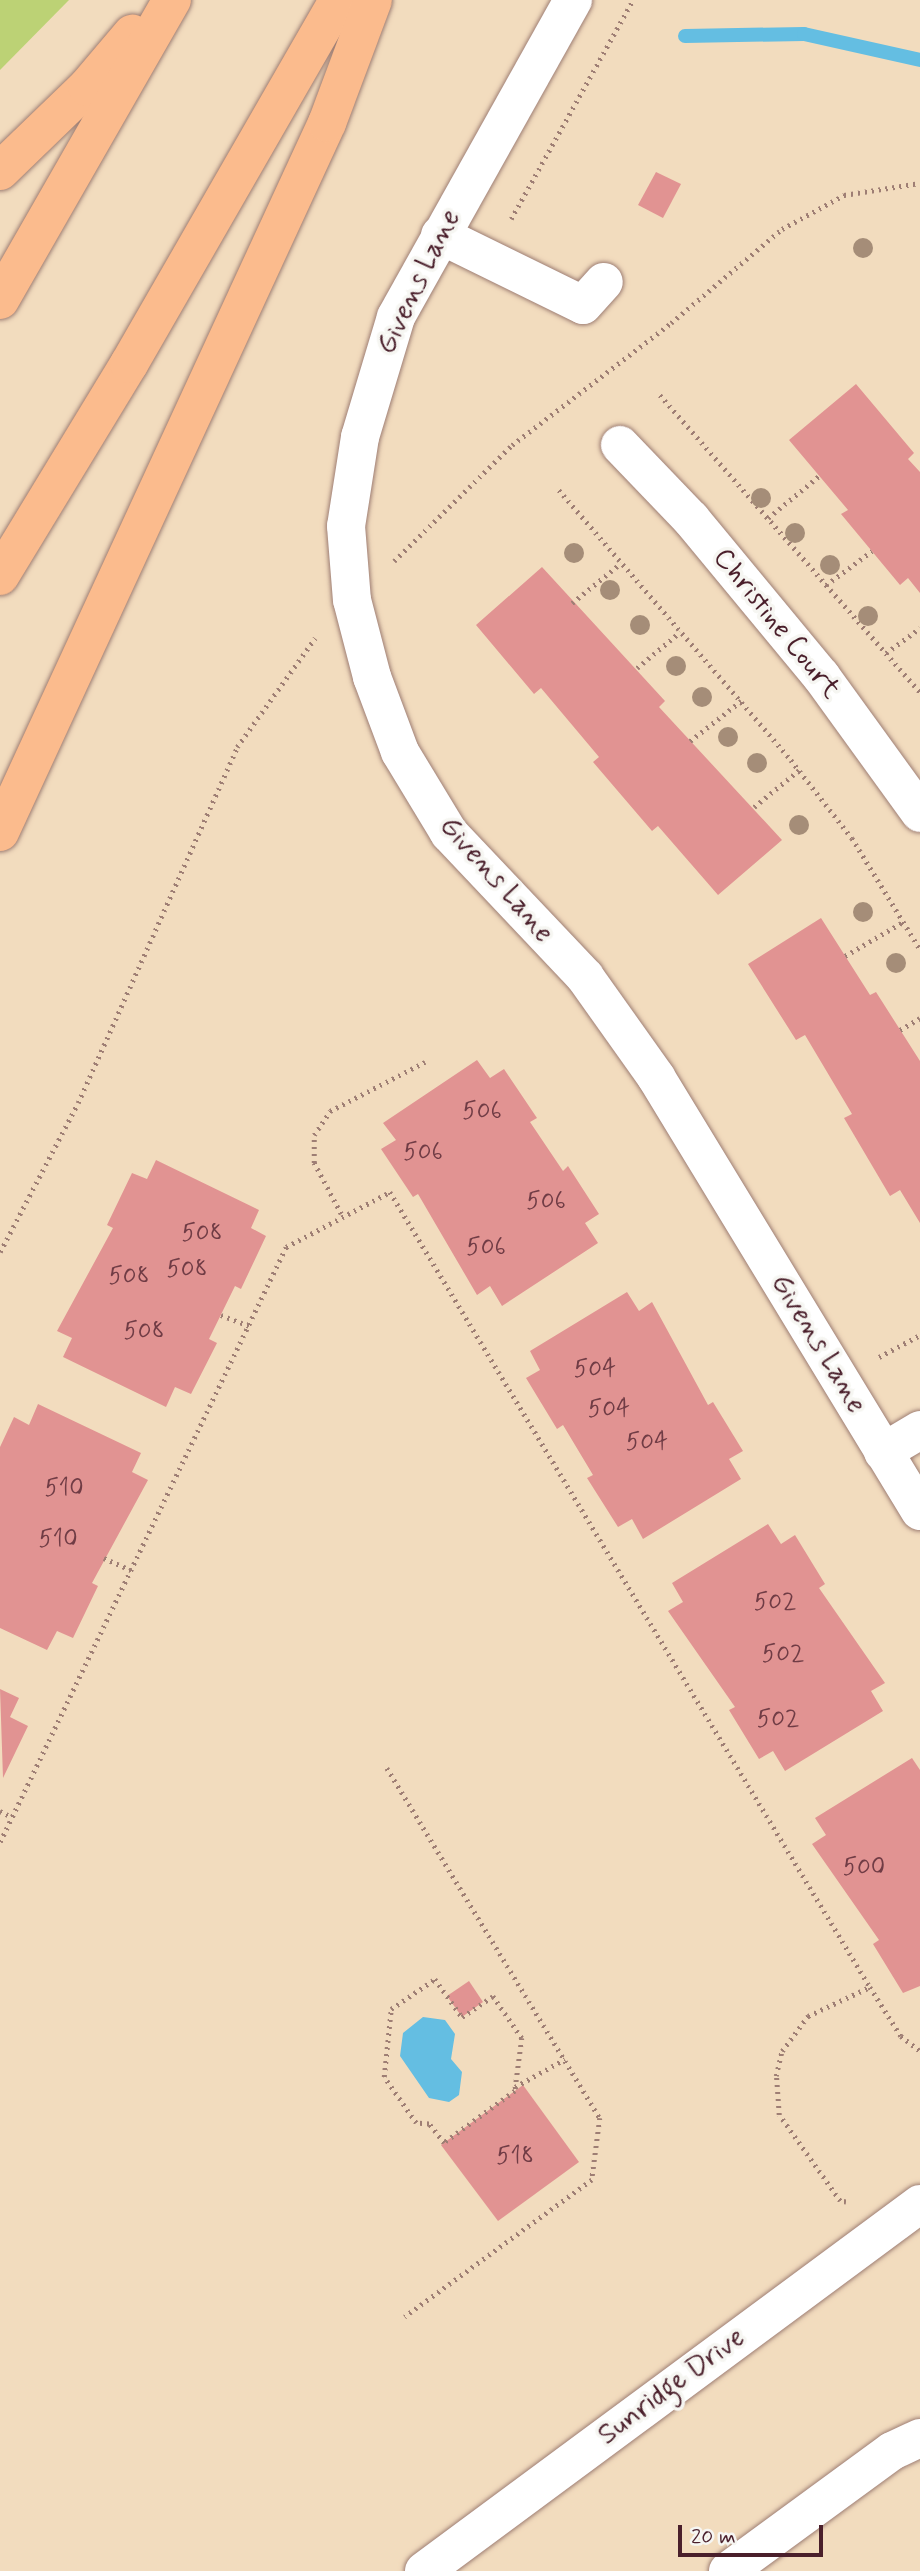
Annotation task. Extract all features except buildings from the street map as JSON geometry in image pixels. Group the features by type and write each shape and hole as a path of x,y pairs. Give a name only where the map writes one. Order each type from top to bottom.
{"highway":[{"path":"0,171 87,87 161,0"},
{"path":"0,300 172,0"},
{"path":"0,576 129,364 338,0"},
{"path":"0,832 327,123 373,0"}],"street":[{"name":"Givens Lane","path":"573,0 396,317 360,437 346,526 352,600 372,677 400,751 449,833 585,977 656,1077 920,1511"},
{"path":"440,235 583,305 604,282"},
{"name":"Christine Court","path":"620,445 691,519 821,676 920,813"},
{"path":"883,1452 920,1430"},
{"name":"Sunridge Drive","path":"424,2571 920,2204"},
{"path":"728,2571 892,2451 920,2438"}],"path":[{"path":"489,259 633,0"},
{"path":"0,1252 78,1103 237,747 314,638 512,445 671,323 782,229 844,195 920,183"},
{"path":"660,395 920,692"},
{"path":"768,518 819,477"},
{"path":"559,490 799,770 852,838 920,949"},
{"path":"827,585 872,551"},
{"path":"572,603 621,563"},
{"path":"886,653 920,628"},
{"path":"637,668 680,632"},
{"path":"690,741 741,701"},
{"path":"754,807 799,770"},
{"path":"845,956 903,922"},
{"path":"900,1030 920,1018"},
{"path":"425,1062 330,1111 317,1128 314,1163 341,1214 351,1217 390,1192 870,1987 901,2036 920,2051"},
{"path":"0,1842 286,1247 341,1214"},
{"path":"221,1315 249,1326"},
{"path":"883,1370 876,1358 920,1335"},
{"path":"104,1558 131,1570"},
{"path":"387,1768 600,2118 592,2180 405,2317"},
{"path":"0,1811 12,1817"},
{"path":"515,2087 522,2039 493,1996 462,2017 435,1979 391,2009 384,2077 416,2123 429,2124 444,2143 515,2087 565,2059"},
{"path":"856,2204 840,2201 779,2115 776,2076 782,2052 808,2016 870,1987"}],"green space":[{"path":"0,0 69,0 0,70"}],"water":[{"path":"423,2017 445,2020 455,2034 451,2059 462,2072 459,2095 449,2102 429,2098 400,2056 403,2033"}],"waterway":[{"path":"685,36 804,34 920,60"}]}
